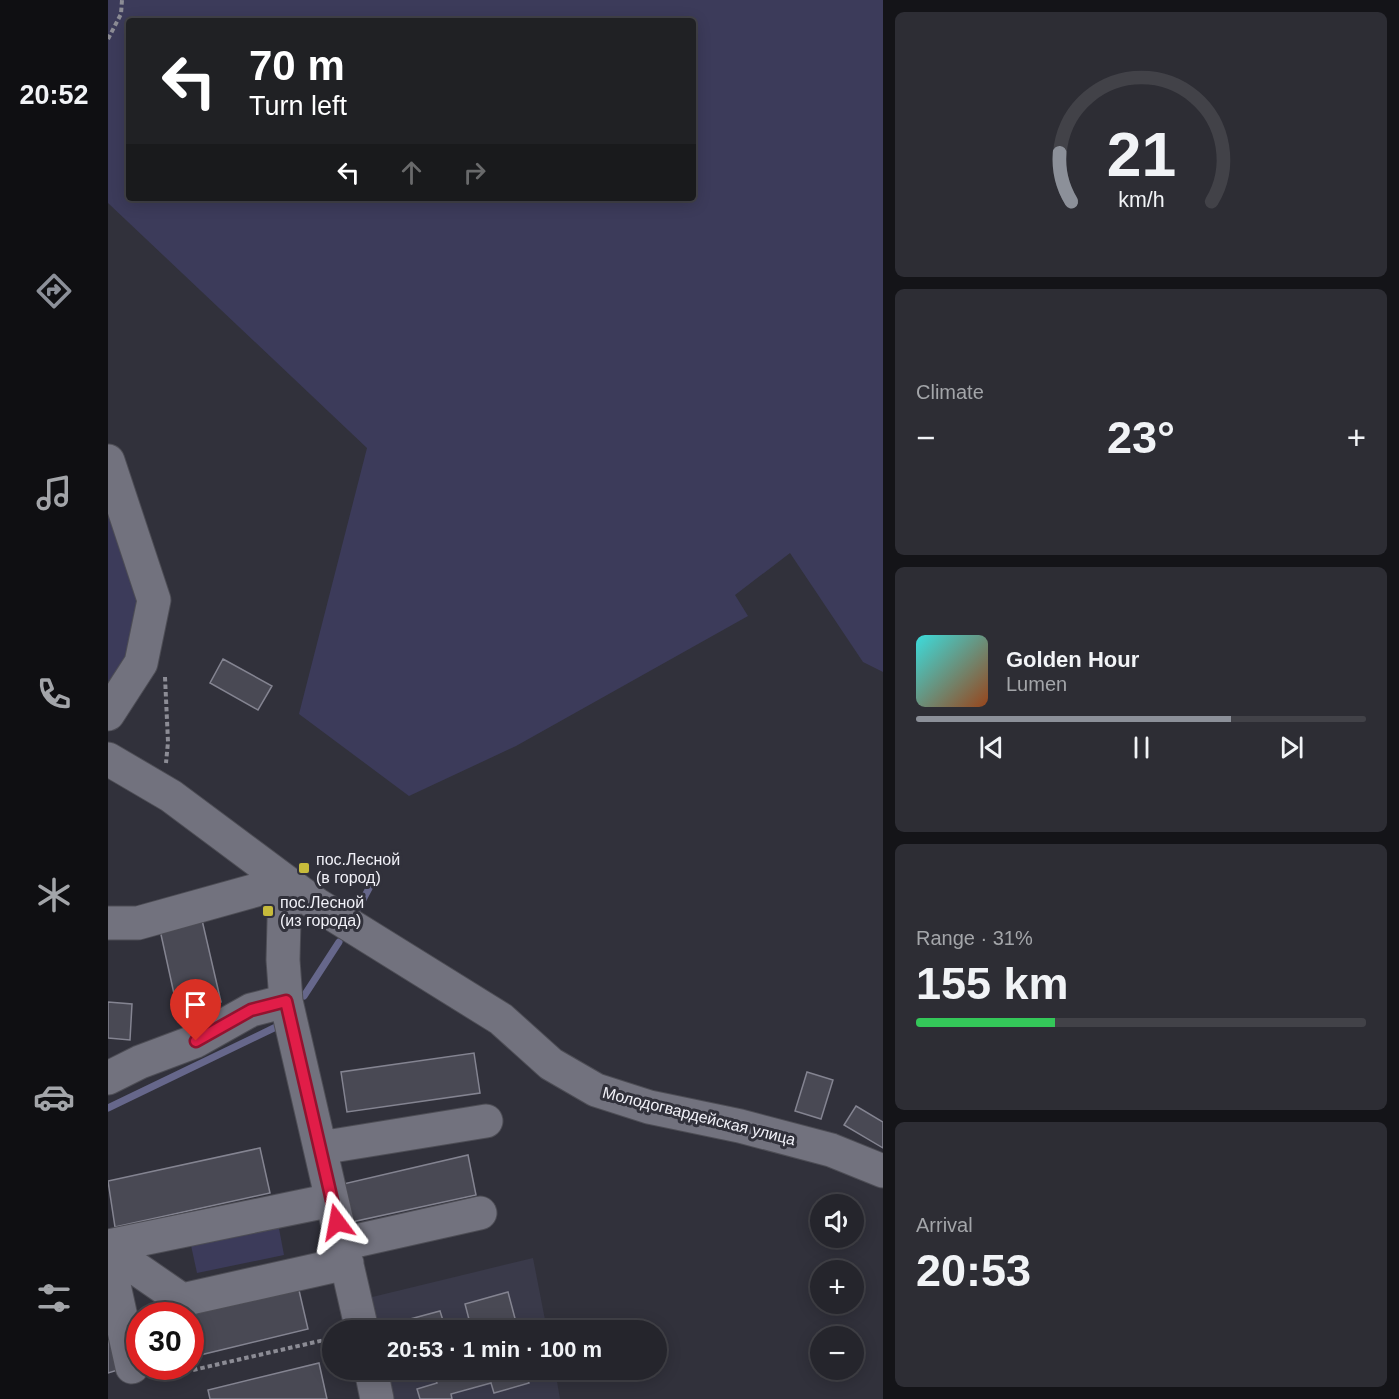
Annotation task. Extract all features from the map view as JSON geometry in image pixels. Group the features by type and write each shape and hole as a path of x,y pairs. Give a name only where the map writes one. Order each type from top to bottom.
{"street":[{"path":"108,461 154,600 141,663 108,714"},
{"name":"Молодогвардейская улица","path":"108,759 162,791 316,904 501,1019 551,1064 596,1090 649,1107 740,1125 831,1150 883,1171"},
{"path":"108,923 138,923 285,882 286,1001 360,1320"},
{"path":"286,915 300,925 312,918 316,904"},
{"path":"108,1078 140,1062 196,1041 251,1010 286,1001"},
{"path":"320,1148 486,1121"},
{"path":"108,1248 332,1200"},
{"path":"108,1248 182,1300 480,1213"},
{"path":"108,1258 126,1340"},
{"path":"373,1380 378,1399"}],"path":[{"path":"108,39 121,14 122,0"},
{"path":"162,791 168,742 165,674"},
{"path":"204,1367 322,1341"}],"shaded area":[{"path":"108,0 883,0 883,672 863,662 790,553 735,595 748,616 516,746 409,796 299,714 367,448 108,203"},
{"path":"108,497 120,528 131,568 140,626 139,641 134,653 108,692"},
{"path":"277,1218 284,1255 197,1273 189,1236"},
{"path":"533,1258 545,1320 369,1320 364,1299"},
{"path":"382,1380 557,1380 560,1399 387,1399"}],"building":[{"path":"223,659 272,686 258,710 210,683"},
{"path":"202,920 221,1002 178,1012 160,930"},
{"path":"108,1002 132,1004 130,1040 108,1038"},
{"path":"474,1053 480,1093 347,1112 341,1072"},
{"path":"807,1072 833,1080 821,1119 795,1111"},
{"path":"856,1106 883,1122 883,1148 844,1125"},
{"path":"260,1148 270,1193 115,1227 108,1181"},
{"path":"468,1155 476,1195 347,1223 339,1185"},
{"path":"298,1286 308,1329 204,1354 204,1311"},
{"path":"508,1292 515,1320 469,1320 465,1304"},
{"path":"440,1311 443,1320 406,1320"},
{"path":"108,1315 121,1369 108,1373"},
{"path":"319,1363 327,1399 210,1399 208,1390"},
{"path":"436,1380 528,1380 529,1383 494,1393 491,1383 451,1394 452,1399 420,1399 417,1389 437,1383"}],"waterway":[{"path":"358,909 376,875"},
{"path":"304,996 339,942"},
{"path":"108,1108 278,1026"}],"place":[{"name":"пос.Лесной (в город)","path":"304,868"},
{"name":"пос.Лесной (из города)","path":"268,911"}],"route":[{"path":"196,1041 251,1010 286,1001 337,1222"}]}
